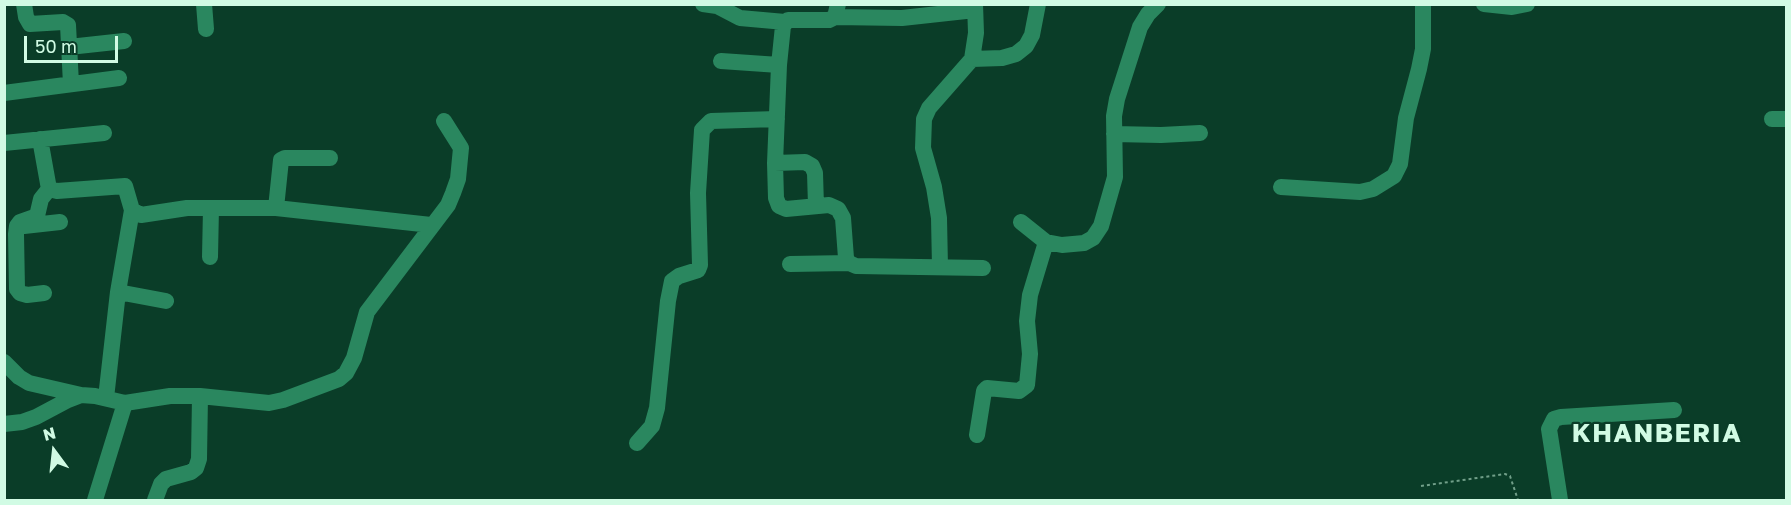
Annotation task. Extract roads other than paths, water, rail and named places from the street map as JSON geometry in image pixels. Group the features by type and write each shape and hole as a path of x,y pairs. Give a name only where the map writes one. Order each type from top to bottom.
{"street":[{"path":"24,4 26,17 30,24 66,23 71,84"},
{"path":"204,4 206,29"},
{"path":"703,4 717,6 740,18 785,22 788,20 822,21 836,11 902,18 975,7 976,33 972,59 929,108 924,119 923,148 934,187 939,218 940,267"},
{"path":"972,59 1002,58 1016,54 1026,46 1032,34 1038,4"},
{"path":"1021,222 1046,242 1062,245 1084,243 1093,238 1101,226 1116,177 1114,134 1117,99 1140,27 1158,4"},
{"path":"1281,187 1360,192 1372,189 1394,176 1400,164 1406,118 1423,49 1422,4"},
{"path":"1484,4 1512,6 1527,4"},
{"path":"785,22 779,65 776,198 779,206 786,210 829,205 838,209 843,218 846,258 849,263"},
{"path":"69,47 124,41"},
{"path":"721,61 779,65"},
{"path":"4,93 120,78"},
{"path":"637,443 652,426 657,408 672,281 679,276 698,270 698,193 702,130 711,121 777,119"},
{"path":"4,362 19,377 29,383 125,403 170,396 200,396 268,403 339,380 346,373 354,358 367,312 448,205 458,179 462,156 458,140 444,121"},
{"path":"4,143 104,133"},
{"path":"1114,134 1200,133"},
{"path":"14,224 37,216 41,199 49,189 40,139"},
{"path":"276,208 281,160 285,158 330,158"},
{"path":"775,163 805,162 812,166 815,173 816,206"},
{"path":"49,189 57,191 125,186 132,210 118,292 106,398"},
{"path":"132,210 141,215 187,208 276,208 431,225"},
{"path":"210,257 211,208"},
{"path":"14,224 60,222"},
{"path":"14,224 17,289 27,296 44,293"},
{"path":"977,435 984,391 987,387 1019,391 1027,385 1030,354 1028,321 1030,296 1046,242"},
{"path":"790,264 849,263 856,266 983,268"},
{"path":"118,292 166,301"},
{"path":"4,424 22,422 36,417 81,395"},
{"path":"155,501 161,484 166,479 191,472 196,468 199,459 200,396"},
{"path":"94,501 125,403"},
{"path":"1560,501 1549,429 1554,419 1674,410"}],"district":[{"name":"KHANBERIA","path":"1657,434"}]}
